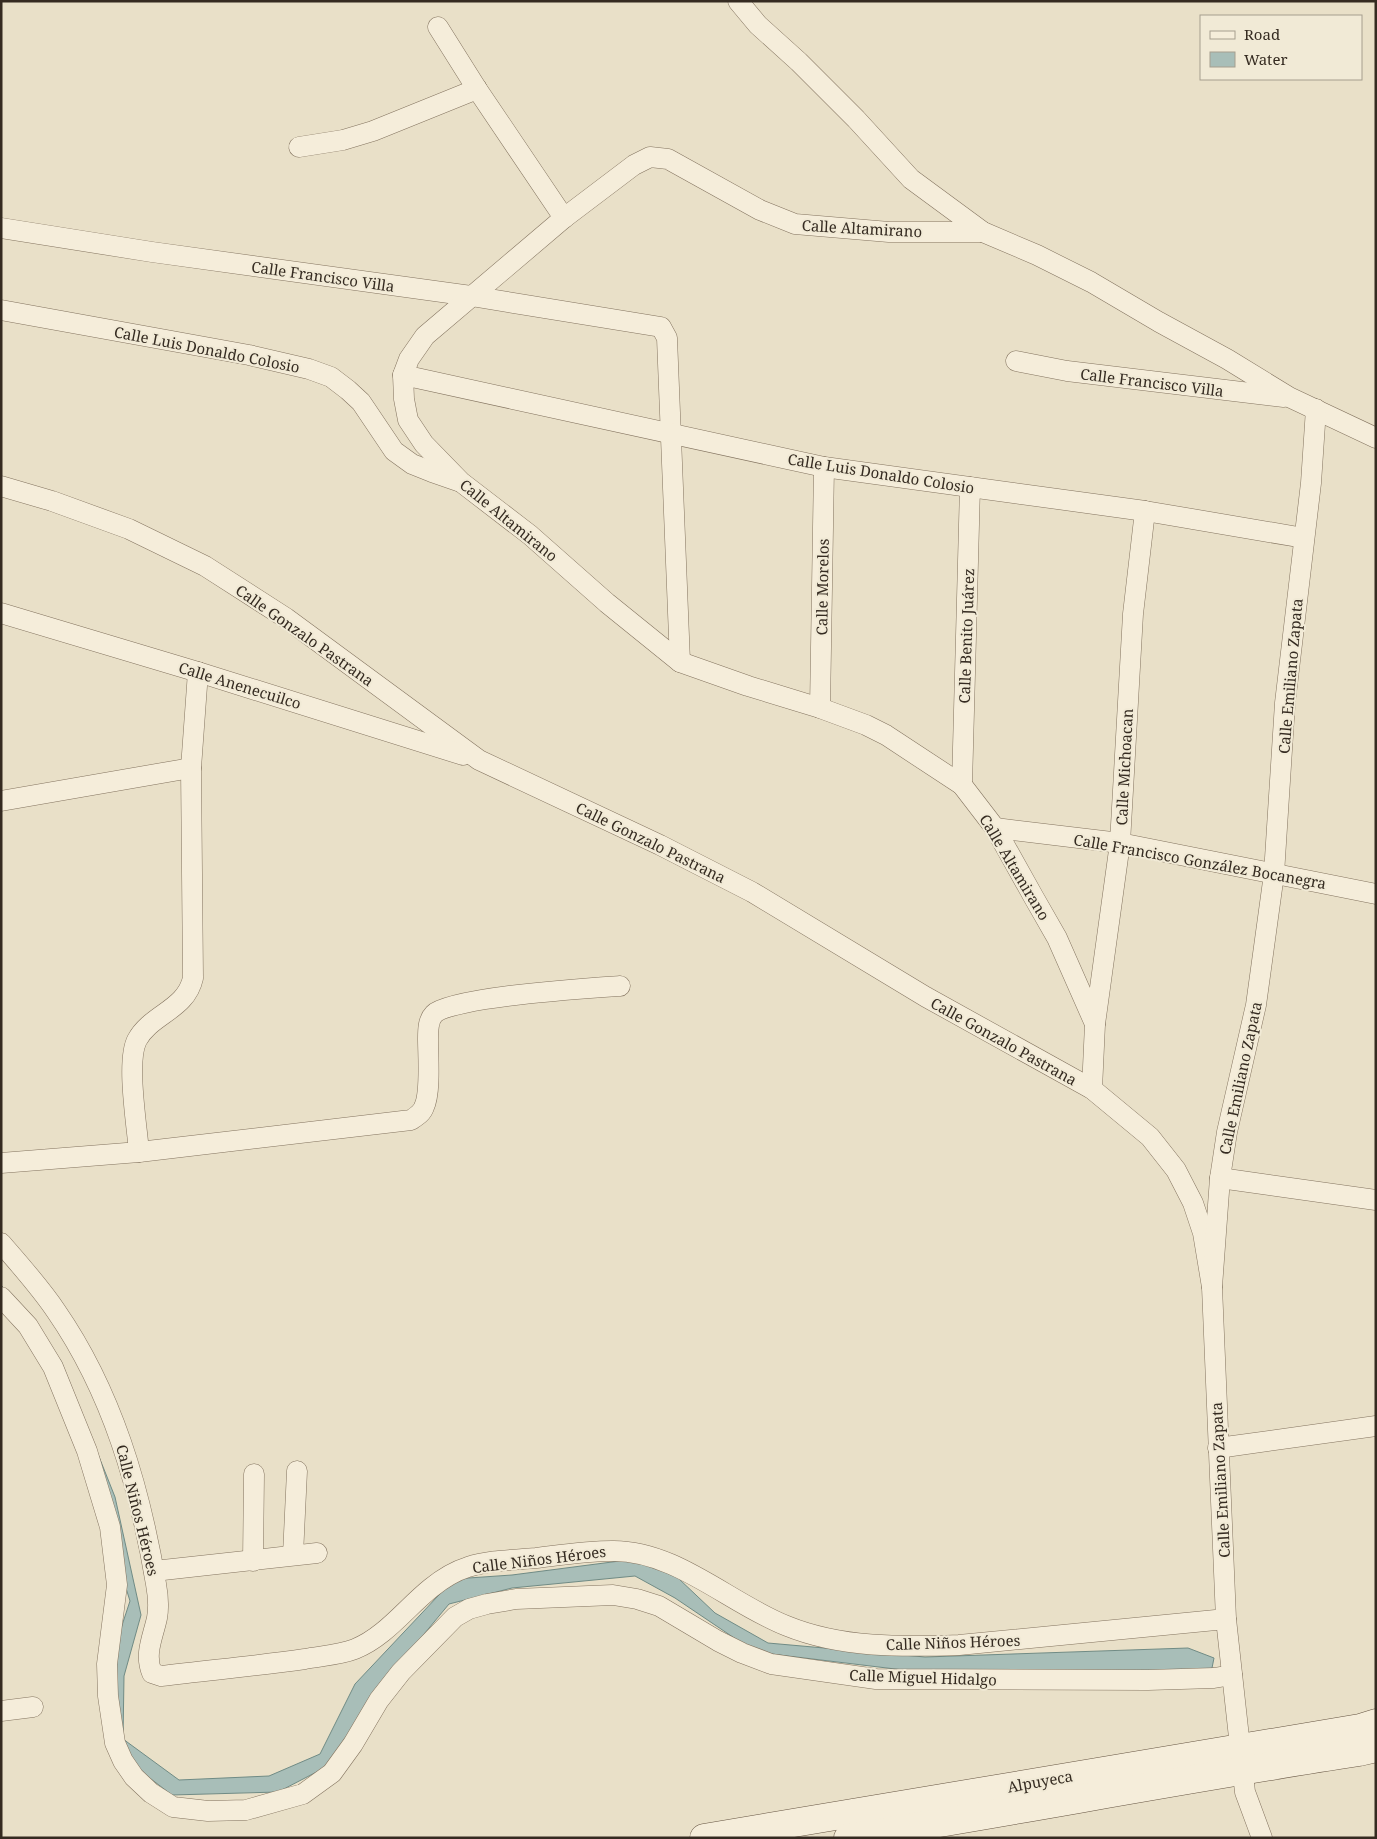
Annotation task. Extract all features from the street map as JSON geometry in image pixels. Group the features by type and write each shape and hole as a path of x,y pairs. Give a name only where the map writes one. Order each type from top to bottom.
{"main road":[{"name":"Alpuyeca","path":"848,1838 1055,1804 1241,1759 1376,1723"},
{"name":"Alpuyeca","path":"704,1838 1241,1759 1359,1752 1376,1748"}],"street":[{"path":"738,1 758,25 799,62 911,178 983,232 1091,282 1227,359 1288,397 1376,438"},
{"path":"438,27 476,88 564,218"},
{"path":"299,147 343,140 373,131 476,88"},
{"name":"Calle Altamirano","path":"983,232 890,232 795,224 760,210 668,159 650,157 641,160 564,218 425,336 409,359 403,375 404,399 408,420 424,444 461,482 530,535 607,603 680,662 866,725 886,735 962,785 995,828 1057,938 1095,1024 1092,1089"},
{"name":"Calle Francisco Villa","path":"1,228 152,252 471,296 660,327 667,338 680,662"},
{"name":"Calle Luis Donaldo Colosio","path":"1,310 249,355 309,369 330,377 348,390 360,402 394,452 425,470 461,482"},
{"name":"Calle Francisco Villa","path":"1016,362 1096,375 1288,397"},
{"name":"Calle Luis Donaldo Colosio","path":"403,375 824,467 1145,510 1304,538"},
{"name":"Calle Emiliano Zapata","path":"1262,1838 1246,1792 1226,1619 1212,1287 1220,1178 1227,1132 1256,1005 1274,874 1285,703 1311,483 1316,409"},
{"name":"Calle Morelos","path":"820,708 824,467"},
{"name":"Calle Gonzalo Pastrana","path":"1,486 52,501 128,529 205,566 286,618 479,760 660,845 752,892 926,997 1092,1089 1150,1137 1176,1170 1193,1203 1203,1233 1212,1287"},
{"name":"Calle Benito Juárez","path":"962,785 970,487"},
{"name":"Calle Michoacan","path":"1095,1024 1120,843 1133,614 1145,510"},
{"name":"Calle Anenecuilco","path":"1,613 198,672 479,760"},
{"path":"139,1152 133,1081 134,1049 144,1030 187,994 193,978 191,768 198,672"},
{"path":"1,801 191,768"},
{"name":"Calle Francisco González Bocanegra","path":"995,828 1120,843 1376,894"},
{"path":"1,1163 139,1152 412,1120 420,1114 425,1105 428,1028 432,1015 439,1009 519,995 620,986"},
{"path":"1220,1178 1376,1200"},
{"name":"Calle Niños Héroes","path":"1,1243 33,1279 57,1312 84,1358 113,1418 132,1476 154,1571 158,1597 157,1616 149,1649 148,1663 152,1673 161,1676 293,1660 353,1650 367,1644 379,1635 431,1588 450,1574 469,1566 510,1560 612,1551 632,1552 664,1562 711,1584 747,1606 787,1626 822,1637 874,1645 959,1645 1026,1640 1226,1619"},
{"name":"Calle Miguel Hidalgo","path":"1,1297 28,1326 53,1366 87,1451 110,1527 117,1585 107,1664 108,1696 115,1744 123,1761 134,1777 151,1793 173,1807 208,1811 246,1810 303,1794 332,1773 379,1700 402,1672 455,1617 469,1609 516,1599 613,1595 637,1599 659,1606 742,1653 771,1664 876,1679 1148,1680 1214,1678 1232,1675"},
{"path":"1218,1448 1376,1426"},
{"path":"293,1555 297,1471"},
{"path":"253,1561 254,1474"},
{"path":"154,1571 317,1553"},
{"path":"1,1711 33,1707"}],"water":[{"path":"1,1285 61,1361 115,1497 141,1615 124,1676 123,1739 179,1780 269,1776 320,1754 355,1684 454,1579 512,1575 635,1559 678,1578 715,1613 768,1643 925,1657 1188,1648 1214,1658 1211,1673 928,1673 755,1652 675,1598 635,1576 512,1588 449,1604 375,1693 332,1764 278,1792 172,1795 113,1750 107,1671 130,1601 65,1400 1,1294"}]}
